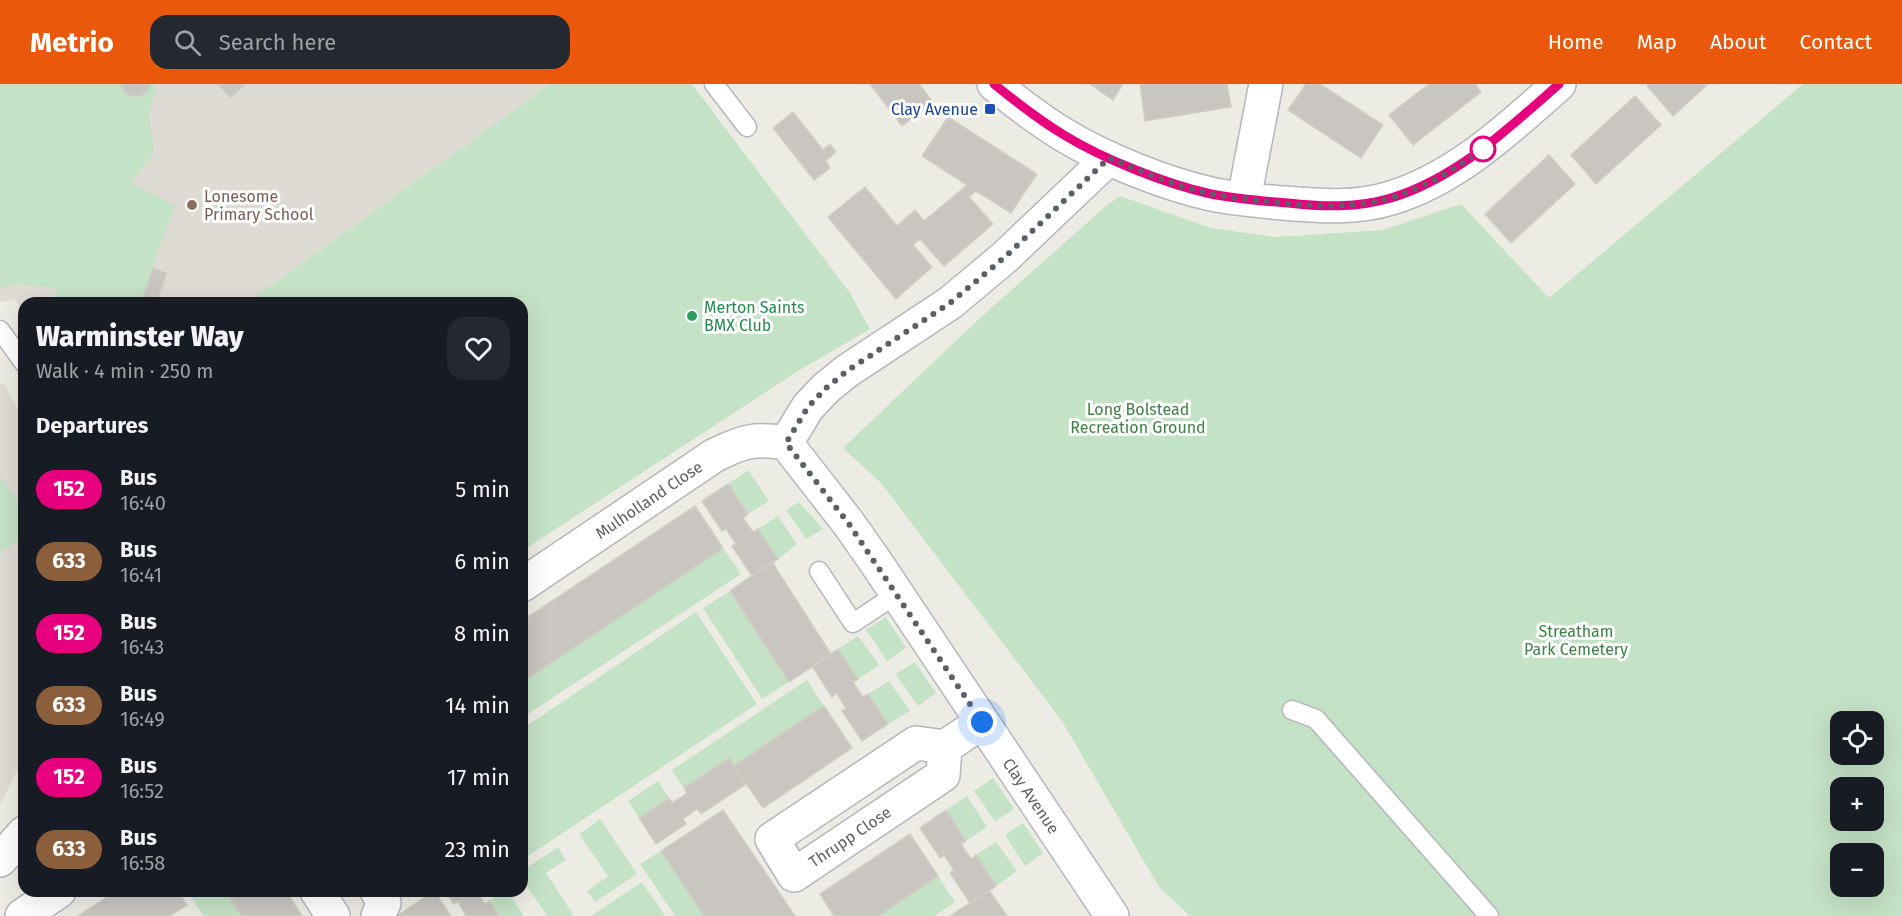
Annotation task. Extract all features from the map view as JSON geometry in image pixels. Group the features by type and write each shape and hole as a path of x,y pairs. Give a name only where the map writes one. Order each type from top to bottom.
{"street":[{"path":"994,84 1022,107 1065,136 1136,169 1210,194 1244,200 1320,206 1355,205 1391,198 1430,182 1479,152 1559,84"},
{"path":"1244,200 1266,84"},
{"path":"786,443 808,407 826,388 847,371 950,303 1005,257 1109,158"},
{"name":"Mulholland Close","path":"528,581 715,456 746,442 763,440 786,443"},
{"name":"Clay Avenue","path":"786,443 849,524 1112,916"},
{"path":"931,745 982,722"},
{"name":"Thrupp Close","path":"931,745 943,775 794,874 772,840 931,745"},
{"path":"0,860 18,840"},
{"path":"22,916 50,897"},
{"path":"321,897 333,916"},
{"path":"378,916 384,903 380,897"}],"lane":[{"path":"714,84 747,127"},
{"path":"0,330 18,355"},
{"path":"819,571 853,623 897,594"},
{"path":"1292,710 1316,719 1489,916"}],"shaded area":[{"name":"Lonesome Primary School","path":"0,84 550,84 255,297 18,297 18,304 16,300 0,302"},
{"path":"0,384 4,384 18,408 18,768 0,806"}],"green space":[{"path":"0,84 155,84 149,116 154,152 131,183 175,205 142,297 54,297 58,288 15,284 0,288"},
{"name":"Merton Saints BMX Club","path":"550,84 692,84 850,293 870,329 798,371 528,547 528,297 255,297"},
{"name":"Streatham Park Cemetery","path":"1803,84 1902,84 1902,916 1190,916 1159,887 1062,721 881,483 843,448 981,317 1120,196 1211,228 1276,237 1384,230 1461,204 1549,298"},
{"path":"748,470 769,501 748,514 728,484"},
{"path":"0,477 18,502 18,540 0,553"},
{"path":"799,502 823,529 806,539 786,510"},
{"path":"778,516 797,544 778,559 758,529"},
{"path":"723,548 741,574 528,714 528,678"},
{"path":"730,591 789,682 762,699 703,608"},
{"path":"696,612 757,704 528,856 528,725"},
{"path":"886,617 906,648 887,661 866,630"},
{"path":"858,636 879,665 858,679 838,649"},
{"path":"915,662 936,693 918,706 896,674"},
{"path":"807,680 824,706 734,766 728,758 684,788 672,770"},
{"path":"889,681 910,711 888,724 868,694"},
{"path":"993,778 1014,809 995,821 974,791"},
{"path":"658,781 669,798 639,818 628,801"},
{"path":"967,796 987,827 966,841 946,810"},
{"path":"600,819 637,874 595,902 587,891 608,876 579,834"},
{"path":"1023,823 1043,853 1025,866 1005,835"},
{"path":"996,842 1017,871 996,886 976,855"},
{"path":"558,847 566,860 546,873 574,916 547,916 528,888 528,867"},
{"path":"661,851 704,916 675,916 640,864"},
{"path":"938,876 955,902 934,916 878,916"},
{"path":"642,882 665,916 591,916"},
{"path":"191,897 229,897 242,916 203,916"},
{"path":"495,897 511,897 524,916 499,916 489,901"}],"building":[{"path":"121,84 150,84 150,88 141,96 129,96"},
{"path":"217,84 245,84 231,98"},
{"path":"870,84 919,84 933,102 902,126"},
{"path":"1090,84 1123,84 1113,100"},
{"path":"1140,84 1227,84 1231,107 1145,121"},
{"path":"1306,84 1320,84 1383,125 1361,158 1288,110"},
{"path":"1429,84 1475,84 1481,92 1413,145 1389,115"},
{"path":"1650,84 1708,84 1673,116 1647,86"},
{"path":"1635,96 1661,125 1596,184 1571,155"},
{"path":"793,112 823,150 830,144 836,152 826,161 830,168 814,180 773,128"},
{"path":"948,117 1037,174 1011,213 976,191 969,197 993,224 944,266 920,239 913,245 932,267 896,299 828,217 865,187 897,226 915,210 924,221 967,185 922,156"},
{"path":"1549,155 1575,184 1511,243 1485,214"},
{"path":"153,268 167,273 158,297 143,297"},
{"path":"728,484 748,514 743,518 753,532 758,529 778,559 752,576 732,546 736,544 726,529 722,531 702,501"},
{"path":"695,506 723,548 528,678 528,617"},
{"path":"772,562 831,654 789,682 730,591"},
{"path":"838,649 858,679 853,682 863,697 868,694 888,724 862,741 842,711 846,708 836,693 832,697 812,666"},
{"path":"824,706 852,748 763,808 734,766"},
{"path":"729,758 746,784 701,814 697,809 683,819 686,824 656,844 639,818 669,798 672,803 680,798 687,793 684,788"},
{"path":"723,810 795,916 704,916 661,851"},
{"path":"946,810 966,841 961,844 971,859 976,855 996,886 970,903 950,873 954,870 944,855 940,858 920,828"},
{"path":"910,834 938,876 878,916 834,916 820,894"},
{"path":"989,890 1007,916 950,916 970,903"},
{"path":"107,897 181,897 187,905 170,916 78,916"},
{"path":"229,897 290,897 302,916 242,916"},
{"path":"425,897 438,897 451,916 397,916"},
{"path":"449,897 480,897 485,904 489,901 499,916 466,916 458,901 454,904"}],"bus line":[{"name":"152","path":"994,84 1022,107 1065,136 1136,169 1210,194 1244,200 1320,206 1355,205 1391,198 1420,187 1479,152 1559,84"}],"place":[{"name":"Clay Avenue","path":"990,109"},
{"name":"Lonesome Primary School","path":"192,205"},
{"name":"Merton Saints BMX Club","path":"692,316"}],"route":[{"path":"982,722 875,561 786,443 808,407 847,371 950,303 1005,257 1109,158 1210,194 1244,200 1320,206 1355,205 1391,198 1420,187 1483,149"}],"park label":[{"name":"Long Bolstead Recreation Ground","path":"1138,418"}]}
